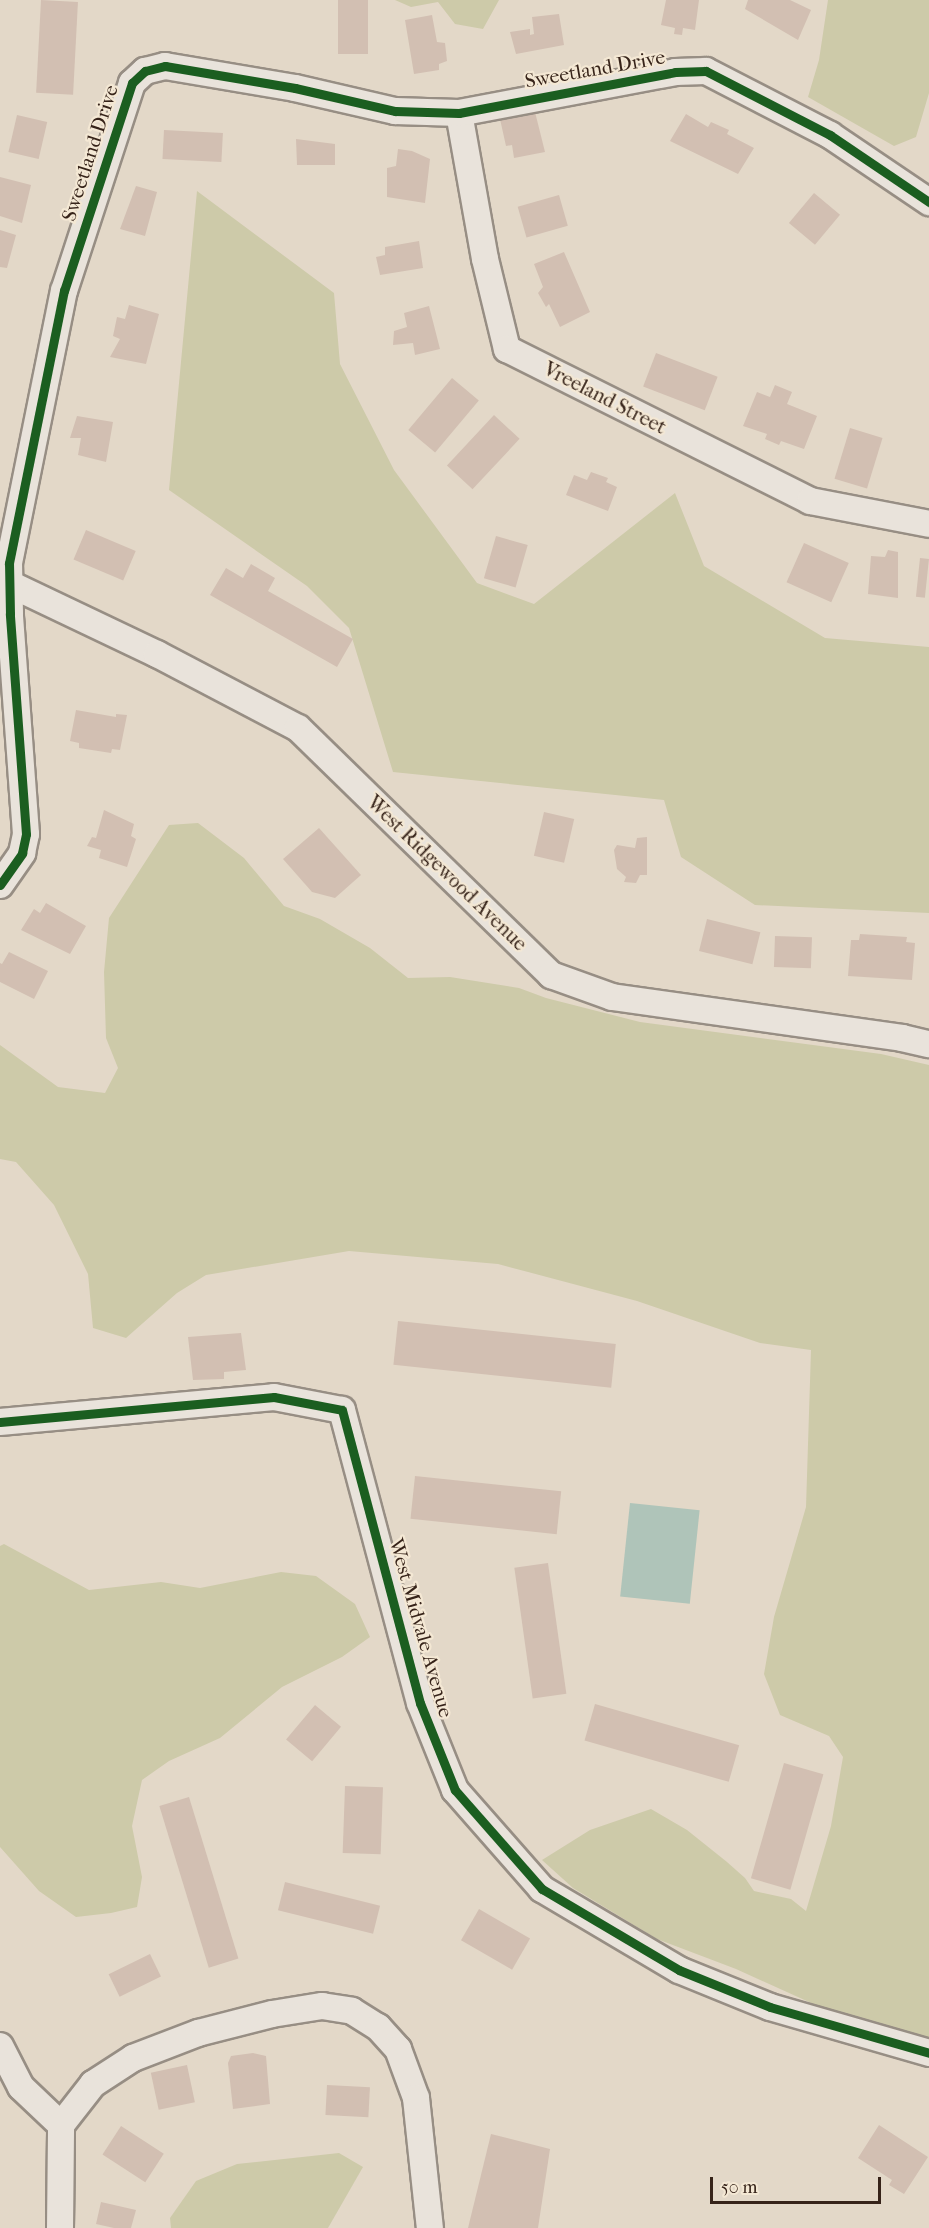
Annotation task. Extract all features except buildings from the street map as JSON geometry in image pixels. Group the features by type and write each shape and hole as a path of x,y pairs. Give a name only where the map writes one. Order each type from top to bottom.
{"street":[{"name":"Sweetland Drive","path":"0,885 22,852 26,834 9,563 64,291 132,83 146,71 165,66 295,88 395,111 459,113 675,72 705,71 830,135 929,202"},
{"name":"Vreeland Street","path":"459,113 485,259 507,349 810,501 929,524"},
{"name":"West Ridgewood Avenue","path":"10,584 157,654 298,728 551,975 612,997 902,1038 929,1044"},
{"name":"West Midvale Avenue","path":"0,1422 274,1397 342,1410 420,1702 455,1790 542,1889 679,1970 770,2007 929,2053"},
{"path":"60,2228 61,2125 93,2084 133,2058 198,2033 272,2014 322,2006 352,2011 378,2027 398,2049 416,2098 430,2228"},
{"path":"0,2046 21,2087 61,2125"}],"shaded area":[{"path":"395,0 499,0 483,29 455,24 438,2 411,7"},
{"path":"828,0 929,0 929,93 916,137 894,146 808,97 819,60"},
{"path":"197,191 334,293 340,364 394,470 477,583 534,604 675,493 704,566 825,638 929,647 929,913 755,905 681,857 664,800 393,772 349,628 307,586 169,490"},
{"path":"198,823 244,858 284,906 320,919 370,948 408,978 450,977 519,988 546,998 640,1022 881,1054 929,1065 929,2042 851,2021 736,1969 657,1939 573,1888 542,1860 590,1830 651,1809 687,1830 745,1878 754,1891 791,1899 806,1911 831,1826 843,1757 829,1736 780,1715 764,1674 774,1617 806,1507 811,1350 760,1343 637,1301 498,1264 349,1251 206,1275 177,1293 126,1338 93,1328 88,1274 54,1205 16,1162 0,1159 0,1045 58,1087 105,1093 118,1068 106,1038 104,972 109,918 169,825"},
{"path":"630,1503 700,1510 690,1604 620,1596"},
{"path":"4,1544 89,1590 161,1582 200,1588 281,1572 316,1576 355,1604 370,1637 342,1657 282,1687 220,1738 169,1761 142,1780 132,1826 142,1877 137,1907 76,1917 39,1891 0,1847 0,1546"},
{"path":"339,2153 363,2167 328,2228 171,2228 170,2218 196,2181 237,2164"}],"cycle path":[{"path":"0,885 22,853 26,834 10,614 9,563 64,291 132,83 145,71 165,66 295,88 395,111 459,113 675,72 706,71 830,135 929,202"},
{"path":"0,1422 274,1397 342,1410 420,1703 455,1790 542,1889 679,1970 770,2007 929,2053"}]}
